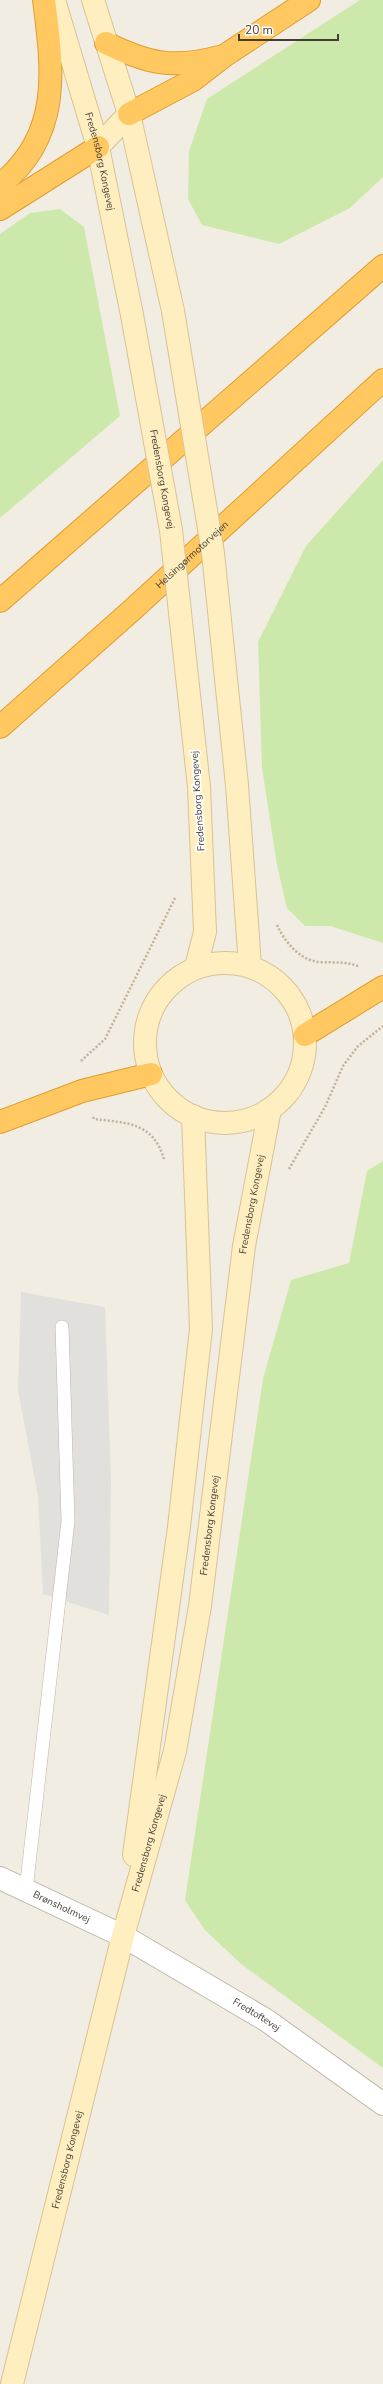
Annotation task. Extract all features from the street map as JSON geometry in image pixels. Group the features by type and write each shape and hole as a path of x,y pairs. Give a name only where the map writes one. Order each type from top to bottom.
{"highway":[{"path":"0,185 16,173 33,147 48,114 52,61 44,0"},
{"path":"129,114 193,80 224,56 309,0"},
{"path":"106,42 134,57 164,63 195,63 224,56"},
{"path":"0,210 98,147"},
{"path":"0,601 383,266"},
{"name":"Helsingørmotorvejen","path":"0,727 131,611 383,380"},
{"path":"305,1035 379,989"},
{"path":"0,1122 82,1091 151,1074"}],"street":[{"name":"Fredensborg Kongevej","path":"54,0 98,147 132,315 171,530 199,787 205,932 196,967"},
{"path":"93,0 129,114 173,311 213,553 237,784 250,966"},
{"path":"98,147 129,114"},
{"path":"223,962 250,966 271,977 288,993 299,1013 305,1035 304,1056 298,1077 286,1095 270,1109 246,1120 219,1123 193,1116 176,1106 161,1091 151,1074 145,1048 147,1023 157,1000 174,980 196,967 223,962"},
{"name":"Fredensborg Kongevej","path":"12,2384 123,1936 177,1743 200,1606 244,1246 270,1109"},
{"name":"Fredensborg Kongevej","path":"123,1936 179,1527 201,1329 193,1116"},
{"name":"Brønsholmvej","path":"0,1878 123,1936"},
{"name":"Fredtoftevej","path":"123,1936 266,2020 383,2104"}],"lane":[{"path":"26,1890 68,1521 62,1327"}],"path":[{"path":"274,919 282,936 298,954 318,962 351,963 367,971 379,989"},
{"path":"287,1173 325,1107 343,1066 358,1046 383,1026"}],"green space":[{"path":"360,0 383,0 383,177 350,208 279,244 202,225 188,199 189,151 207,99"},
{"path":"60,209 84,227 120,416 0,518 0,234 30,213"},
{"path":"383,460 383,943 330,926 305,926 287,908 277,865 262,768 258,642 306,546"},
{"path":"383,1161 383,2068 241,1964 204,1929 185,1900 263,1379 291,1280 349,1263 367,1171"}],"shaded area":[{"path":"21,1292 105,1307 111,1480 109,1615 43,1594 38,1496 18,1391"}]}
